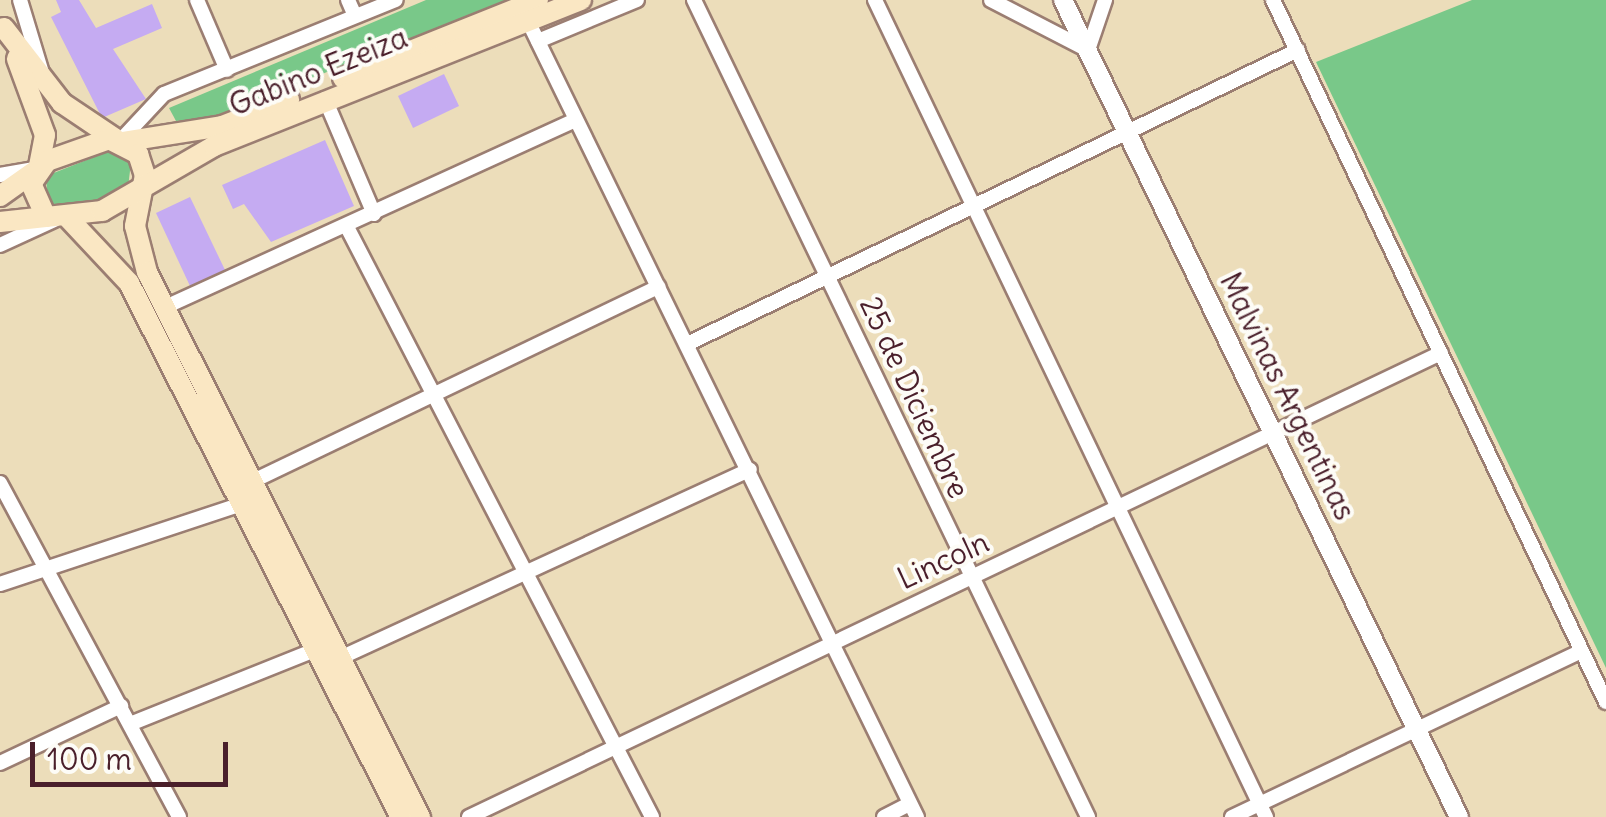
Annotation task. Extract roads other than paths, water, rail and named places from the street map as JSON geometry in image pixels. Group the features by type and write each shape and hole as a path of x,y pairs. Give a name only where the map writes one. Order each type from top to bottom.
{"main road":[{"name":"Gabino Ezeiza","path":"0,196 37,168 84,144 222,126 538,0"},
{"name":"Gabino Ezeiza","path":"0,222 57,218 140,191 214,146 326,99 533,31 581,0"},
{"path":"1,29 42,79 140,158 137,240 163,308 315,650 401,817"},
{"path":"1,29 20,66 44,135 32,195 129,283 340,658 420,817"}],"street":[{"path":"20,0 42,79"},
{"path":"198,0 227,70"},
{"path":"348,0 355,16"},
{"path":"120,141 159,97 396,0"},
{"path":"637,0 533,31 914,810 884,817"},
{"name":"25 de Diciembre","path":"694,0 1088,817"},
{"path":"875,0 1263,811"},
{"path":"992,0 1088,50 1104,0"},
{"name":"Malvinas Argentinas","path":"1064,0 1459,817"},
{"path":"1273,0 1606,702"},
{"path":"687,344 1298,50"},
{"path":"326,99 374,214"},
{"path":"163,308 575,120"},
{"path":"0,175 37,168"},
{"path":"0,245 57,218"},
{"path":"347,227 652,817"},
{"path":"0,584 246,494 434,396 658,287"},
{"name":"Lincoln","path":"469,817 615,743 1441,353"},
{"path":"340,658 750,469"},
{"path":"0,482 41,568 180,817"},
{"path":"130,724 315,650"},
{"path":"1232,817 1263,811 1417,729 1582,651"},
{"path":"0,763 120,706"}]}
